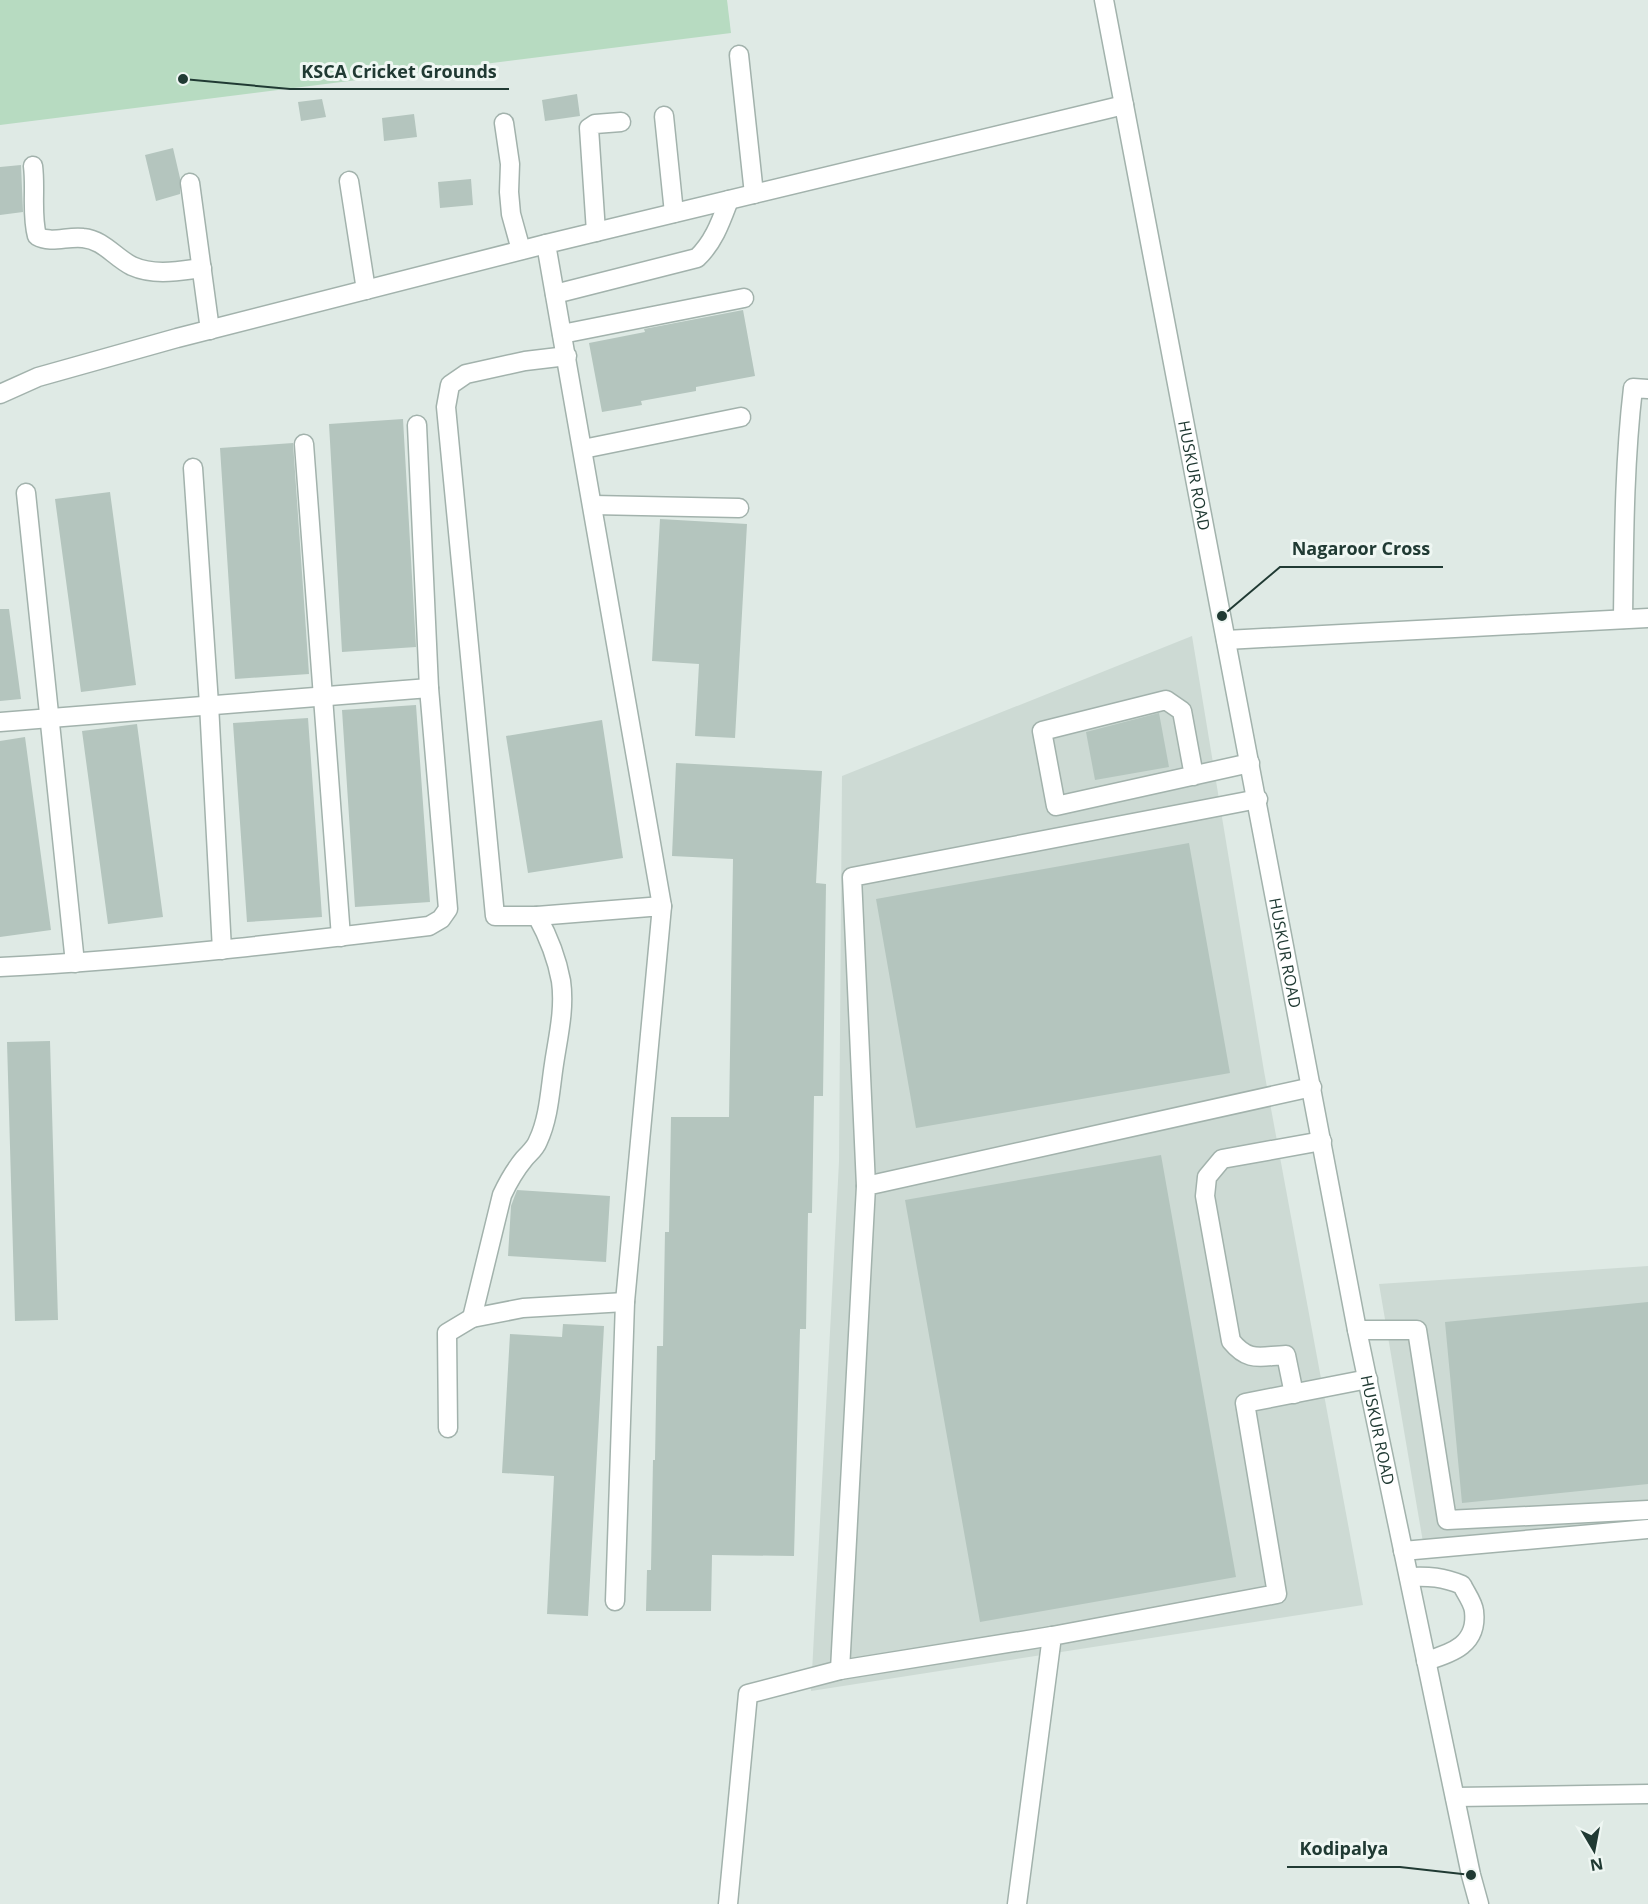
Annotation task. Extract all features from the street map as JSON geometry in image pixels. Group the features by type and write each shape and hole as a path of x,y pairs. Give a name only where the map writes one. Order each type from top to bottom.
{"street":[{"name":"HUSKUR ROAD","path":"1104,0 1258,799 1357,1329 1479,1904"},
{"path":"739,55 754,194"},
{"path":"0,394 38,378 210,330 521,250 1124,105"},
{"path":"664,116 674,213"},
{"path":"596,232 589,128 595,124 621,122"},
{"path":"504,123 510,164 511,214 521,250"},
{"path":"33,166 35,228 37,236 43,240 84,238 108,248 131,265 156,272 202,268"},
{"path":"349,181 366,290"},
{"path":"190,183 210,330"},
{"path":"555,294 697,258 716,233 729,200"},
{"path":"546,244 662,906 626,1302 615,1601"},
{"path":"562,334 744,298"},
{"path":"567,356 525,361 466,374 450,384 446,407 495,916 537,916 662,906"},
{"path":"1623,619 1628,431 1633,388 1648,389"},
{"path":"583,450 741,417"},
{"path":"0,967 222,950 429,926 441,919 448,909 429,687 417,425"},
{"path":"304,444 341,937"},
{"path":"193,468 222,950"},
{"path":"26,493 75,963"},
{"path":"592,505 739,508"},
{"path":"1226,640 1648,618"},
{"path":"0,722 429,687"},
{"path":"1194,776 1182,711 1166,700 1042,731 1056,806 1194,776 1250,763"},
{"path":"840,1670 866,1186 852,877 1258,799"},
{"path":"472,1318 502,1195 511,1176 533,1151 539,1140 546,1115 562,994 558,968 545,931 537,916"},
{"path":"866,1186 1312,1087"},
{"path":"1294,1394 1286,1355 1251,1357 1239,1351 1231,1341 1205,1196 1207,1177 1222,1159 1322,1141"},
{"path":"448,1428 447,1334 472,1318 523,1308 626,1302"},
{"path":"1357,1329 1417,1330 1447,1520 1648,1510"},
{"path":"728,1904 748,1694 840,1670 1052,1636 1277,1594 1245,1403 1368,1379"},
{"path":"1404,1551 1648,1528"},
{"path":"1409,1577 1444,1578 1462,1585 1474,1609 1472,1633 1461,1647 1426,1661"},
{"path":"1017,1904 1052,1636"},
{"path":"1455,1797 1648,1794"}],"shaded area":[{"path":"1192,636 1264,1071 1363,1605 811,1691 839,1162 842,776"},
{"path":"1648,1266 1648,1536 1425,1554 1379,1284"}],"green space":[{"path":"0,0 727,0 731,33 0,125"}],"building":[{"path":"577,94 580,116 545,121 542,100"},
{"path":"322,99 326,117 301,121 298,102"},
{"path":"414,114 417,137 384,141 382,118"},
{"path":"173,148 180,178 180,194 156,201 145,155"},
{"path":"21,165 23,212 0,215 0,167"},
{"path":"471,179 473,205 440,208 438,182"},
{"path":"743,310 755,376 696,387 696,391 641,401 642,405 602,412 589,343 645,332 644,329"},
{"path":"403,419 416,647 342,652 329,424"},
{"path":"293,443 309,674 235,679 220,448"},
{"path":"110,492 136,685 81,692 55,499"},
{"path":"660,519 747,524 735,738 695,736 699,664 652,661"},
{"path":"0,609 9,609 21,699 0,701"},
{"path":"416,705 430,902 355,907 342,710"},
{"path":"1159,713 1169,767 1095,780 1086,732"},
{"path":"308,718 322,917 247,922 233,723"},
{"path":"602,720 623,858 528,873 506,736"},
{"path":"137,724 163,917 108,924 82,731"},
{"path":"25,737 51,930 0,937 0,741"},
{"path":"676,763 822,771 816,883 826,884 823,1096 814,1096 812,1213 808,1213 806,1329 800,1329 794,1556 712,1555 711,1611 646,1611 647,1570 651,1570 657,1346 663,1346 665,1232 669,1232 671,1117 729,1117 733,859 672,856"},
{"path":"1189,843 1230,1073 916,1128 876,899"},
{"path":"50,1041 58,1320 15,1321 7,1042"},
{"path":"1161,1155 1236,1577 980,1622 905,1200"},
{"path":"517,1190 610,1196 606,1262 508,1256 511,1206"},
{"path":"1648,1302 1648,1484 1462,1503 1445,1322"},
{"path":"563,1324 604,1326 588,1616 547,1614 554,1476 502,1473 510,1334 562,1337"}],"place":[{"name":"KSCA Cricket Grounds","path":"183,79"},
{"name":"Nagaroor Cross","path":"1222,616"},
{"name":"Kodipalya","path":"1471,1875"}]}
